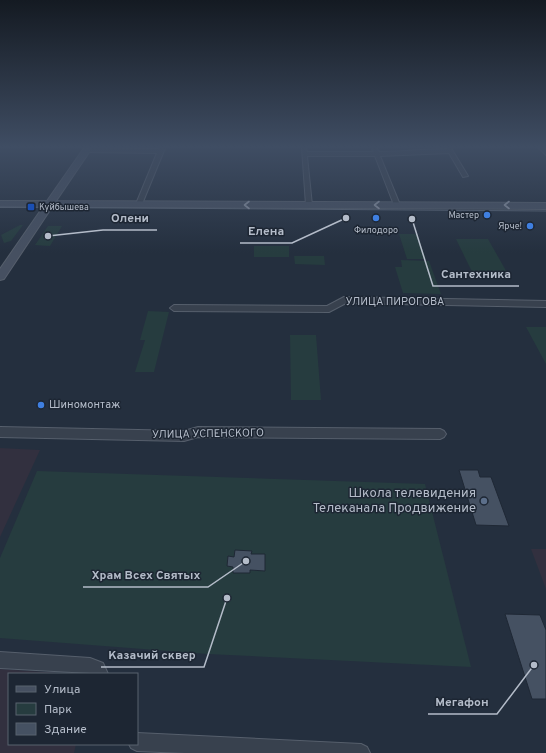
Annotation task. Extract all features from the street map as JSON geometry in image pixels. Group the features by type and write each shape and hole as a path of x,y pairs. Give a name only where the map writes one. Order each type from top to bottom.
{"main road":[{"path":"0,277 63,183"},
{"path":"0,204 546,206"}],"street":[{"path":"140,204 148,183"},
{"path":"307,183 309,205"},
{"path":"389,183 397,205"},
{"name":"УЛИЦА ПИРОГОВА","path":"174,308 329,309 344,300 546,304"},
{"name":"УЛИЦА УСПЕНСКОГО","path":"0,432 184,436 198,432 440,434"},
{"path":"0,660 90,666 97,668 100,673"},
{"path":"138,742 361,753"}],"shaded area":[{"path":"0,448 40,450 0,537"},
{"path":"531,549 546,549 546,589"},
{"path":"0,669 58,673 8,673 8,745 76,745 74,753 0,753"}],"green space":[{"path":"20,225 23,225 11,241 4,243 1,235"},
{"path":"48,226 62,226 50,246 35,245"},
{"path":"399,234 417,234 426,259 407,259"},
{"path":"456,239 488,239 509,276 474,276"},
{"path":"254,246 289,246 289,257 254,257"},
{"path":"294,256 324,256 325,265 295,264"},
{"path":"401,260 429,261 441,294 403,293 395,267 402,267"},
{"path":"148,311 169,312 154,372 135,372 145,340 140,340"},
{"path":"526,327 546,327 546,364"},
{"path":"290,335 316,335 321,400 291,400"},
{"path":"37,471 425,484 471,667 208,654 0,638 0,558"}],"building":[{"name":"Школа телевидения Телеканала Продвижение","path":"459,470 478,470 480,477 491,477 509,526 476,525"},
{"path":"235,550 252,551 251,554 265,554 265,571 250,570 250,573 233,573 233,567 227,566 228,556 234,557"},
{"path":"505,614 540,615 546,630 546,699 532,699"}],"tram line":[{"path":"0,207 546,211"}],"place":[{"name":"Куйбышева","path":"31,207"},
{"name":"Мастер","path":"487,215"},
{"name":"Елена","path":"346,218"},
{"name":"Филодоро","path":"376,218"},
{"name":"Сантехника","path":"412,219"},
{"name":"Ярче!","path":"530,226"},
{"name":"Олени","path":"48,236"},
{"name":"Шиномонтаж","path":"41,405"},
{"name":"Школа телевидения Телеканала Продвижение","path":"484,501"},
{"name":"Храм Всех Святых","path":"246,561"},
{"name":"Казачий сквер","path":"227,598"},
{"name":"Мегафон","path":"534,665"}]}
